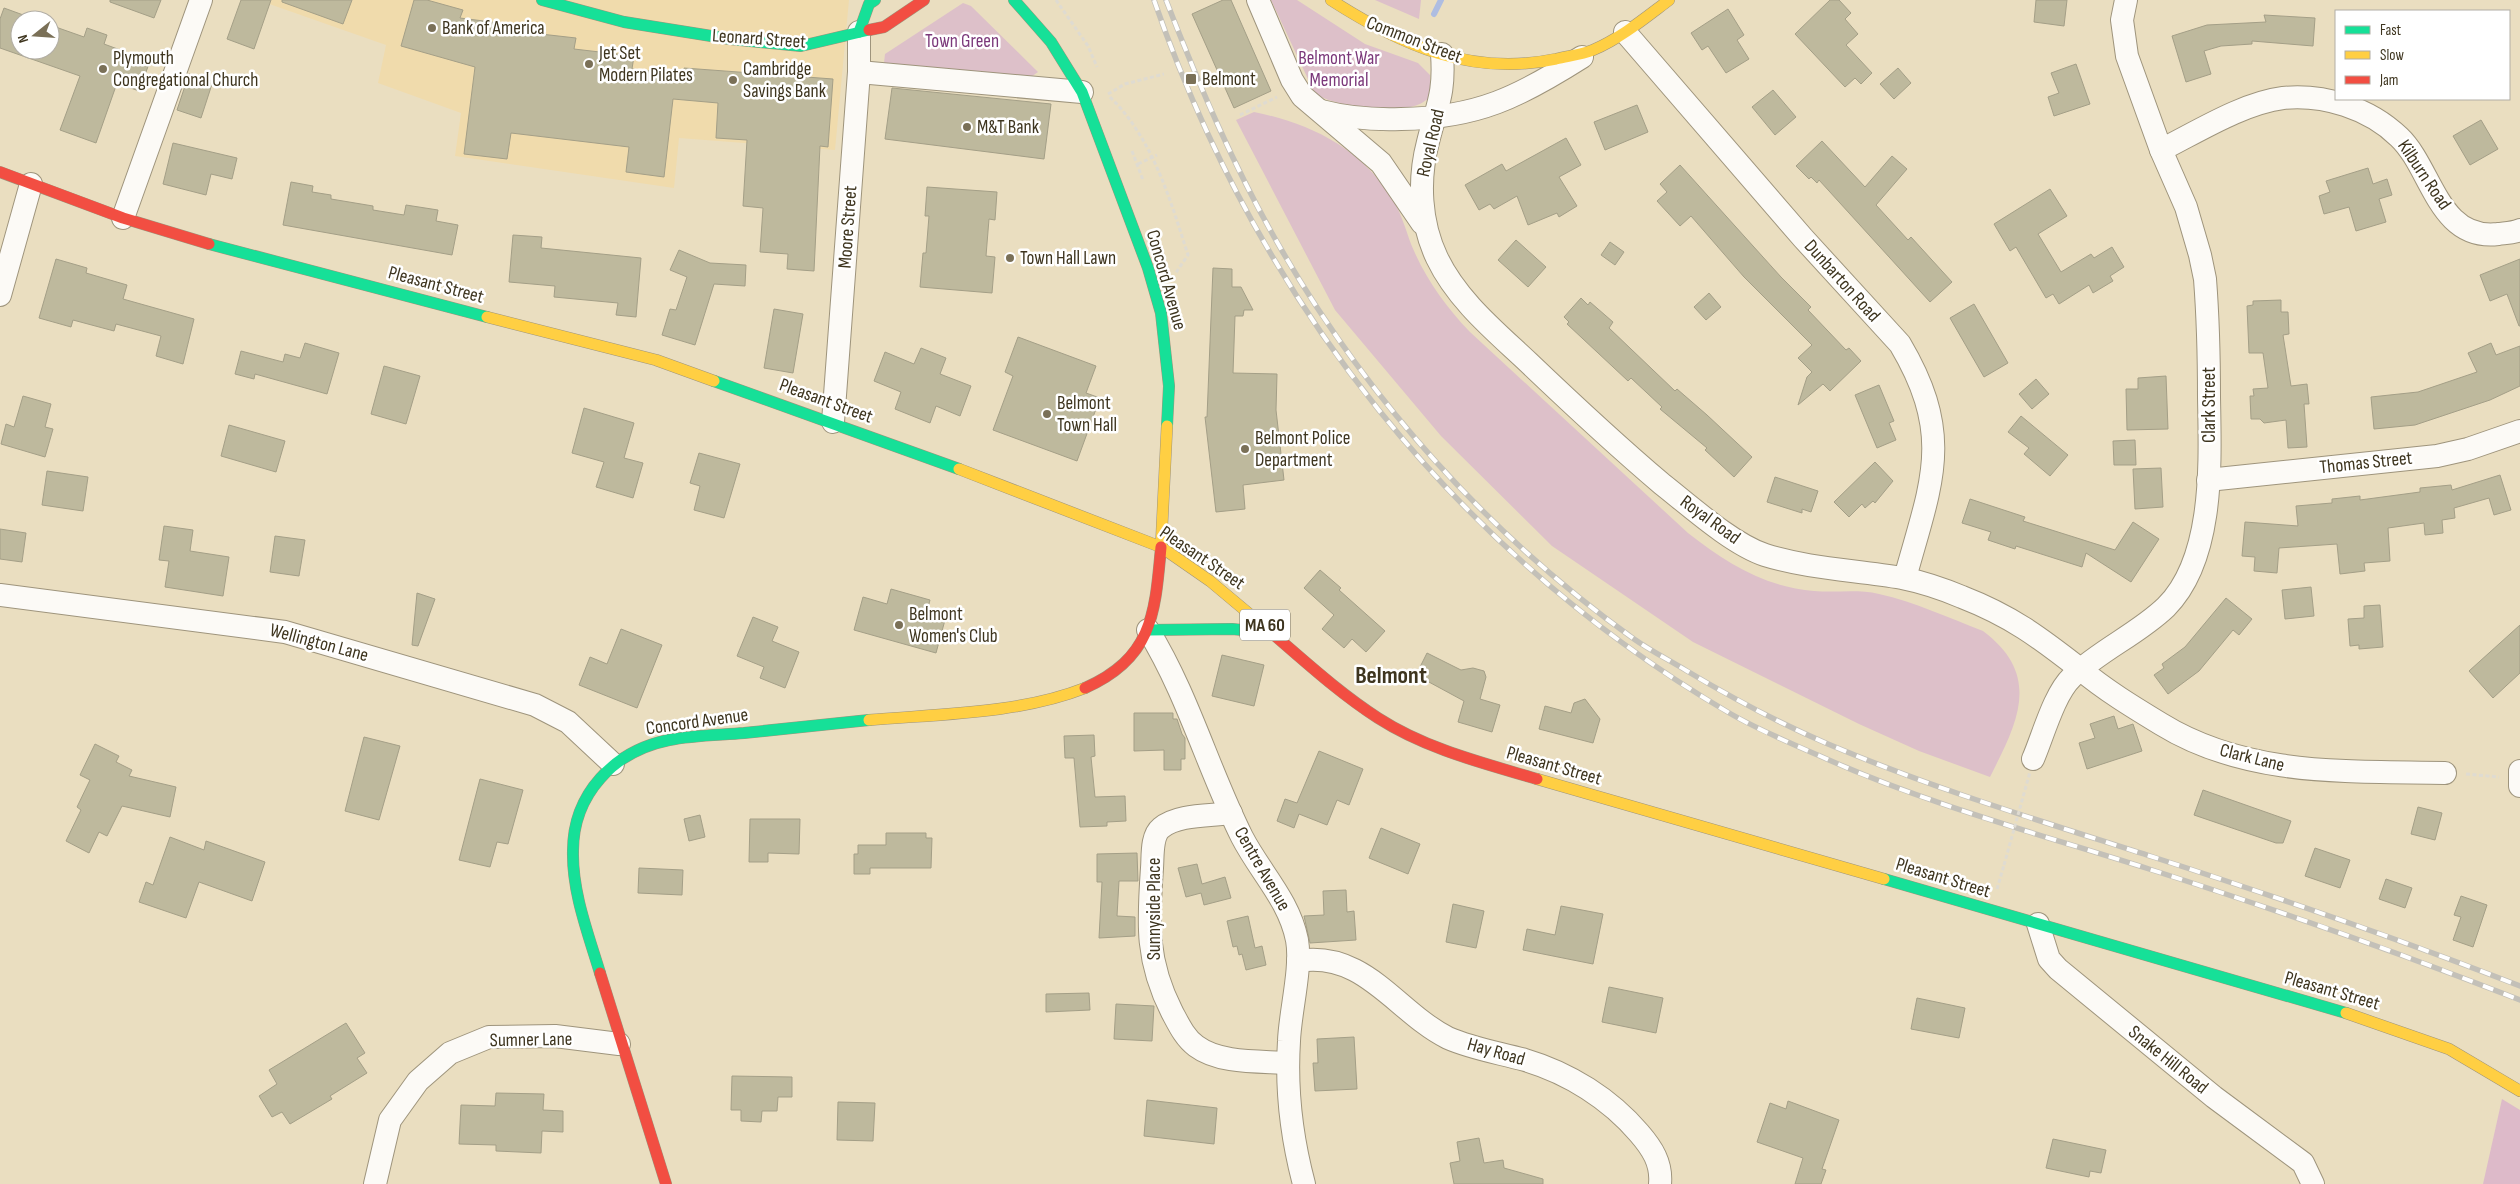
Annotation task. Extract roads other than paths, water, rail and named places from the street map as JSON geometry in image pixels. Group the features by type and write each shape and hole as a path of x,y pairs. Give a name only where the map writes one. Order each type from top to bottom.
{"main road":[{"name":"Leonard Street","path":"542,0 624,22 730,39 801,46 884,27 924,0"},
{"path":"859,32 870,4 875,0"},
{"name":"Concord Avenue","path":"666,1184 620,1044 580,905 573,860 574,836 581,808 592,788 613,764 636,748 669,740 1006,707 1064,697 1088,688 1111,674 1132,654 1148,630 1156,591 1161,547 1169,386 1163,324 1148,268 1082,92 1051,42 1014,0"},
{"name":"Common Street","path":"1331,0 1364,22 1442,54 1486,64 1506,65 1544,62 1591,50 1625,32 1669,0"},
{"name":"Pleasant Street","path":"0,172 123,218 221,248 656,360 833,422 1161,547 1210,581 1348,696 1378,718 1403,732 1458,756 2398,1030 2449,1049 2520,1091"},
{"path":"1148,630 1232,629 1274,633"}],"street":[{"path":"123,218 201,0"},
{"path":"1258,0 1292,80 1302,96 1316,109"},
{"name":"Clark Street","path":"2031,765 2058,700 2071,678 2157,614 2181,588 2191,568 2206,507 2209,375 2205,279 2188,215 2161,150 2128,56 2122,20 2126,0"},
{"name":"Moore Street","path":"833,422 858,72 859,32"},
{"name":"Dunbarton Road","path":"1625,32 1803,238 1900,344 1914,369 1928,403 1934,444 1929,495 1905,578"},
{"name":"Common Street","path":"1316,109 1369,120 1436,119 1462,114 1506,100 1546,80 1591,50"},
{"name":"Royal Road","path":"1427,232 1421,180 1428,140 1436,119 1443,84 1442,54"},
{"path":"858,72 1082,92"},
{"name":"Kilburn Road","path":"2161,150 2223,119 2265,102 2282,98 2300,98 2341,103 2365,113 2400,138 2413,153 2444,209 2461,225 2485,235 2520,230"},
{"name":"Royal Road","path":"1316,109 1368,150 1394,179 1427,232 1446,274 1485,321 1609,440 1711,524 1761,554 1818,568 1905,578 1962,597 2016,621 2056,649 2081,670"},
{"path":"0,295 31,184"},
{"name":"Thomas Street","path":"2208,480 2437,456 2468,449 2520,431"},
{"name":"Wellington Lane","path":"0,595 285,632 535,705 568,722 613,764"},
{"name":"Centre Avenue","path":"1148,630 1166,660 1243,839 1288,911 1297,941 1298,960 1288,1063 1293,1127 1304,1184"},
{"name":"Clark Lane","path":"2081,670 2164,726 2202,745 2249,760 2304,770 2445,773"},
{"path":"2520,771 2520,786"},
{"name":"Sunnyside Place","path":"1231,813 1183,819 1161,828 1158,832 1154,848 1150,907 1153,966 1172,1011 1184,1034 1194,1045 1206,1053 1223,1057 1288,1063"},
{"name":"Snake Hill Road","path":"2038,924 2049,959 2058,969 2207,1090 2303,1163 2313,1184"},
{"name":"Hay Road","path":"1298,960 1313,958 1356,970 1368,976 1414,1014 1446,1037 1464,1044 1528,1061 1603,1097 1625,1118 1653,1150 1657,1159 1660,1184"},
{"name":"Sumner Lane","path":"375,1184 390,1120 418,1082 450,1053 489,1037 555,1036 620,1044"}],"waterway":[{"path":"1434,14 1441,0"}],"railway":[{"path":"1154,0 1197,110 1249,216 1310,316 1378,410 1455,497 1539,577 1632,649 1742,720 1860,773 1942,804 2289,915 2520,1000"},
{"path":"1166,0 1191,64 1248,189 1281,249 1353,360 1393,412 1436,462 1482,510 1530,556 1581,599 1634,639 1756,710 1810,736 1908,776 2338,919 2520,986"}],"place":[{"name":"Bank of America","path":"432,28"},
{"name":"Jet Set Modern Pilates","path":"589,64"},
{"name":"Plymouth Congregational Church","path":"103,69"},
{"name":"Belmont","path":"1191,79"},
{"name":"Cambridge Savings Bank","path":"733,80"},
{"name":"M&T Bank","path":"967,127"},
{"name":"Town Hall Lawn","path":"1010,258"},
{"name":"Belmont Town Hall","path":"1047,414"},
{"name":"Belmont Police Department","path":"1245,449"},
{"name":"Belmont Women's Club","path":"899,625"}],"district":[{"name":"Belmont","path":"1391,675"}],"park label":[{"name":"Town Green","path":"962,41"},
{"name":"Belmont War Memorial","path":"1339,69"}]}
